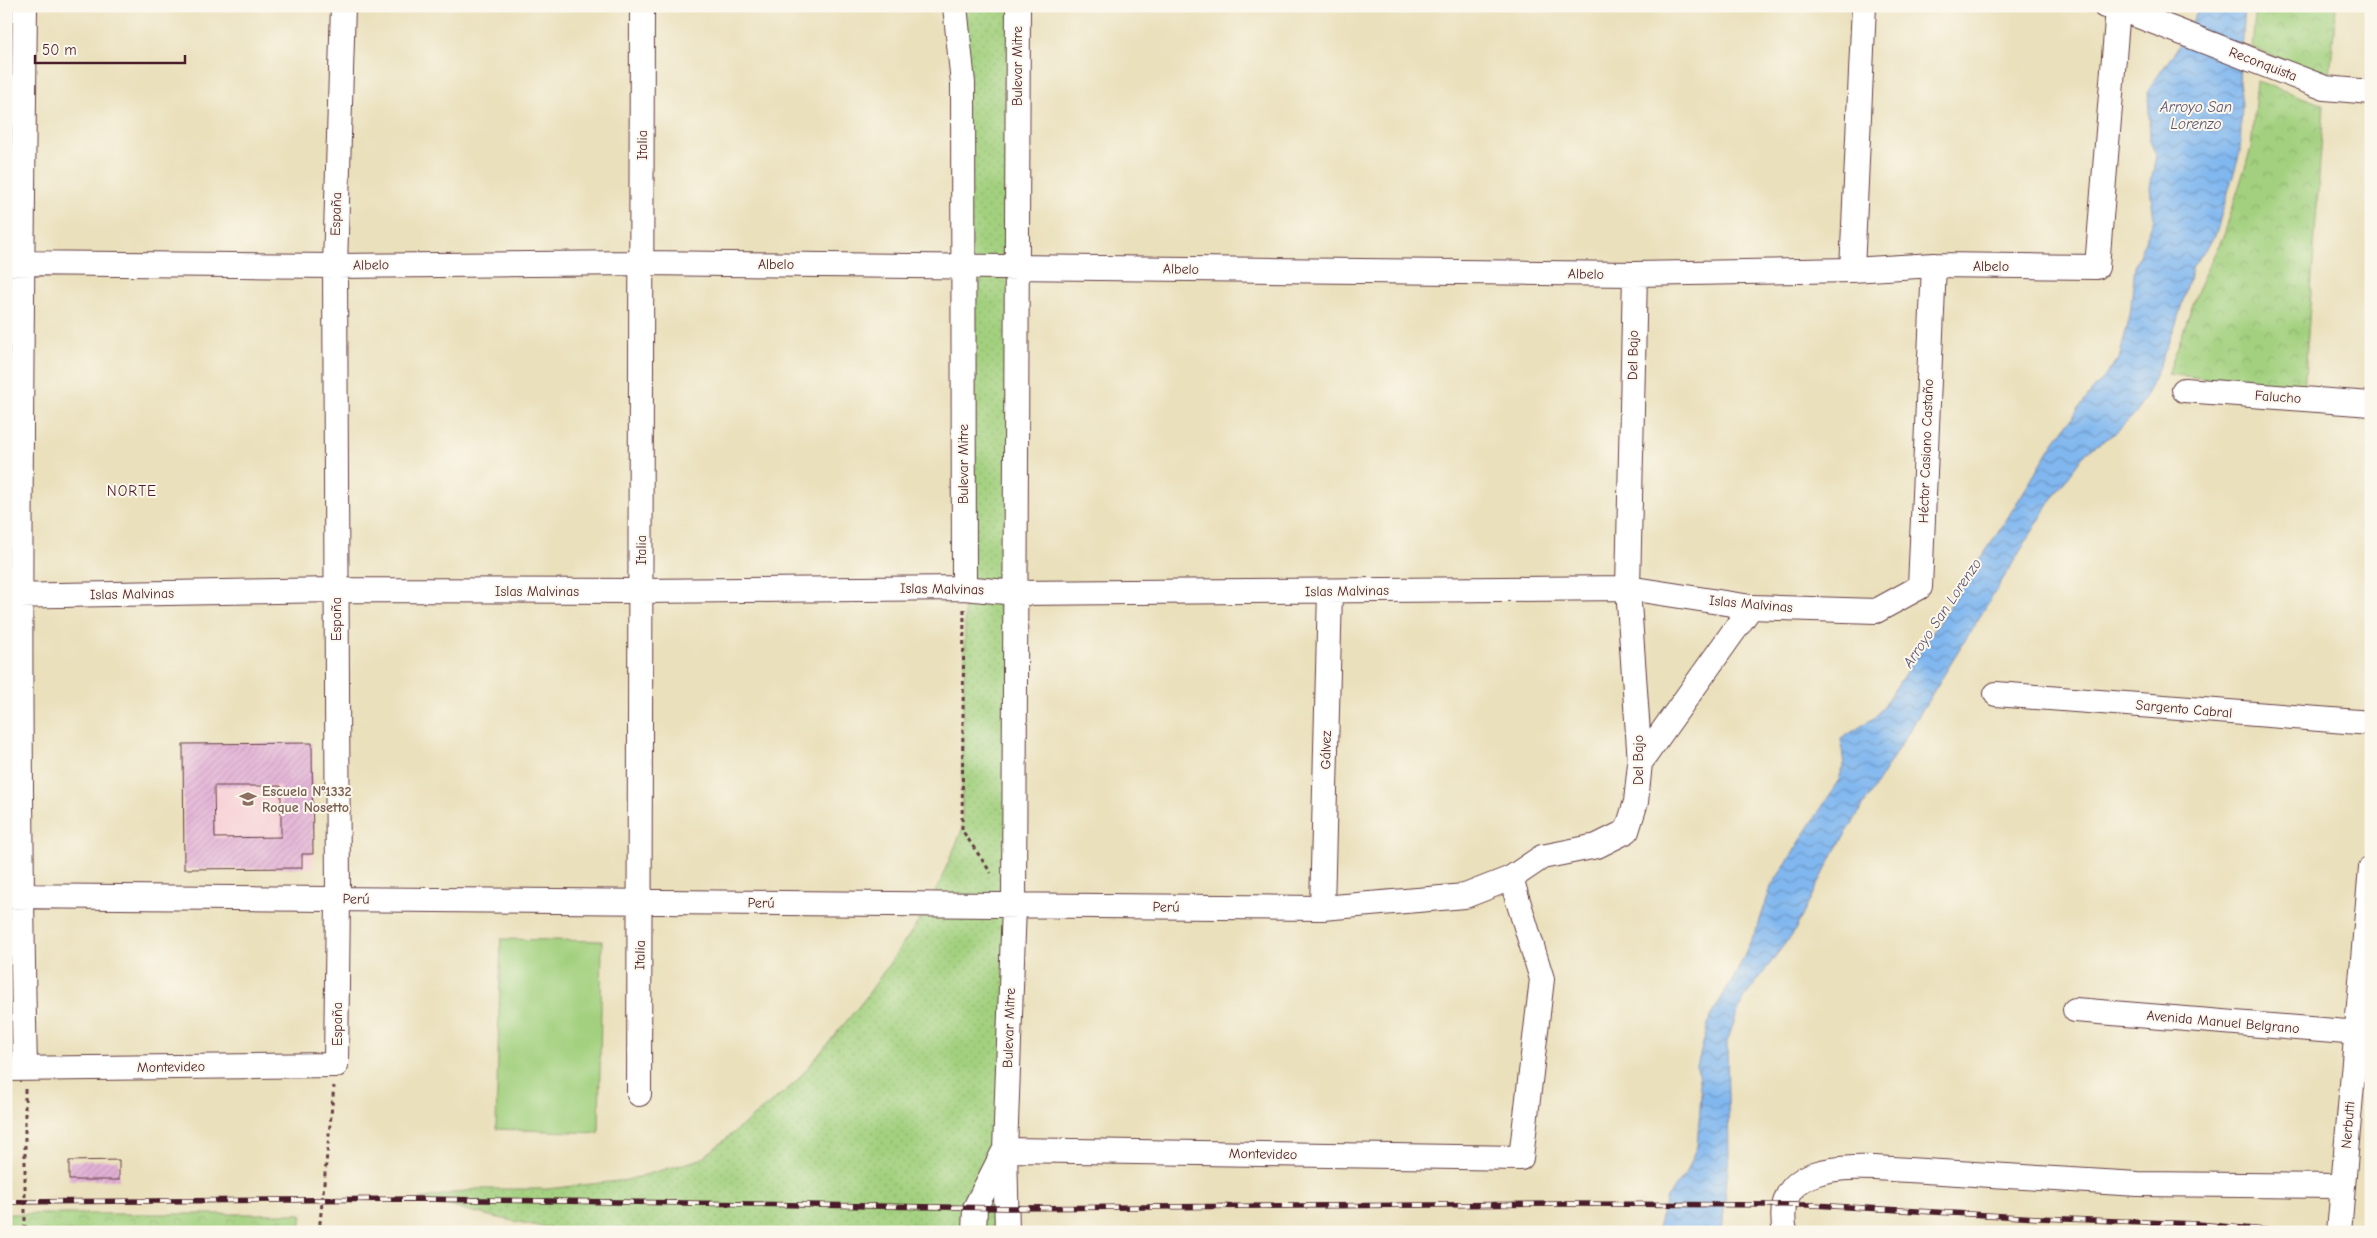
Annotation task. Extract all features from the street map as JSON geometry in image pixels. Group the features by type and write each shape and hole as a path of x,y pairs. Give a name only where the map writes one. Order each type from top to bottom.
{"street":[{"path":"15,1069 14,263 25,6"},
{"name":"España","path":"336,1065 338,899 334,266 343,6"},
{"name":"Italia","path":"639,1094 643,263 642,6"},
{"name":"Bulevar Mitre","path":"955,6 963,83 964,588"},
{"name":"Bulevar Mitre","path":"1007,1232 1005,1150 1014,906 1018,6"},
{"path":"1852,270 1864,6"},
{"name":"Albelo","path":"14,263 334,266 643,263 962,265 1635,274 1852,270 1934,265 2097,266 2112,7"},
{"name":"Reconquista","path":"2112,7 2325,88 2371,92"},
{"name":"Héctor Casiano Castaño","path":"1876,611 1920,588 1934,265"},
{"name":"Del Bajo","path":"1511,878 1542,858 1597,846 1627,831 1636,802 1640,763 1628,588 1635,274"},
{"name":"Falucho","path":"2184,390 2371,404"},
{"name":"Islas Malvinas","path":"13,596 336,590 641,591 964,588 1016,593 1628,588 1751,607 1876,611"},
{"name":"Gálvez","path":"1322,908 1330,591"},
{"path":"1640,763 1751,607"},
{"name":"Sargento Cabral","path":"1996,694 2371,724"},
{"name":"Nerbutti","path":"2339,1232 2343,1186 2364,1033 2371,868"},
{"name":"Perú","path":"14,896 1322,908 1465,896 1511,878"},
{"name":"Montevideo","path":"1005,1150 1521,1158 1542,979 1511,878"},
{"name":"Avenida Manuel Belgrano","path":"2076,1010 2364,1033"},
{"name":"Montevideo","path":"15,1069 336,1065"},
{"name":"Bulevar Mitre","path":"974,1232 976,1208 1005,1150"},
{"path":"1785,1232 1783,1222 1786,1194 1802,1180 1828,1169 1856,1167 1892,1168 2138,1184 2343,1186"}],"path":[{"path":"964,588 965,658 962,730 962,830 993,876"},
{"name":"España","path":"319,1232 336,1065"},
{"path":"15,1069 25,1232"}],"shaded area":[{"name":"Escuela N°1332 Roque Nosetto","path":"312,743 313,868 184,869 183,744"}],"green space":[{"path":"955,6 1018,6 1007,1232 568,1232 419,1199 477,1189 547,1189 627,1180 701,1159 795,1083 864,1000 930,905 962,830 962,730 965,658"},
{"path":"2256,6 2336,6 2330,77 2252,48"},
{"path":"2257,81 2324,105 2304,391 2168,374 2202,279 2224,235 2251,148"},
{"path":"501,939 602,941 599,1133 496,1129"},
{"path":"6,1214 302,1214 300,1232 6,1232"}],"water":[{"name":"Arroyo San Lorenzo","path":"2200,6 2244,6 2239,81 2242,103 2240,152 2215,236 2193,266 2176,324 2153,381 2137,412 2113,435 2087,451 2056,493 1834,853 1795,930 1746,996 1738,1011 1727,1042 1729,1155 1722,1232 1657,1232 1666,1199 1685,1174 1697,1146 1701,1096 1697,1066 1710,1017 1735,976 1758,926 1771,887 1836,785 1844,767 1841,739 1877,716 2005,522 2053,444 2089,395 2119,359 2130,315 2135,265 2154,219 2150,188 2156,155 2150,141 2148,90 2183,40"}],"building":[{"name":"Escuela N°1332 Roque Nosetto","path":"312,743 313,854 302,854 302,868 184,869 183,744","holes":["214,786 281,786 281,837 215,838"]},
{"path":"119,1160 119,1180 69,1180 69,1161"}],"railway":[{"path":"6,1202 419,1199 1007,1208 1568,1204 1813,1205 2038,1218 2198,1224 2288,1232"}],"place":[{"name":"Escuela N°1332 Roque Nosetto","path":"248,799"}],"district":[{"name":"NORTE","path":"132,491"}]}
